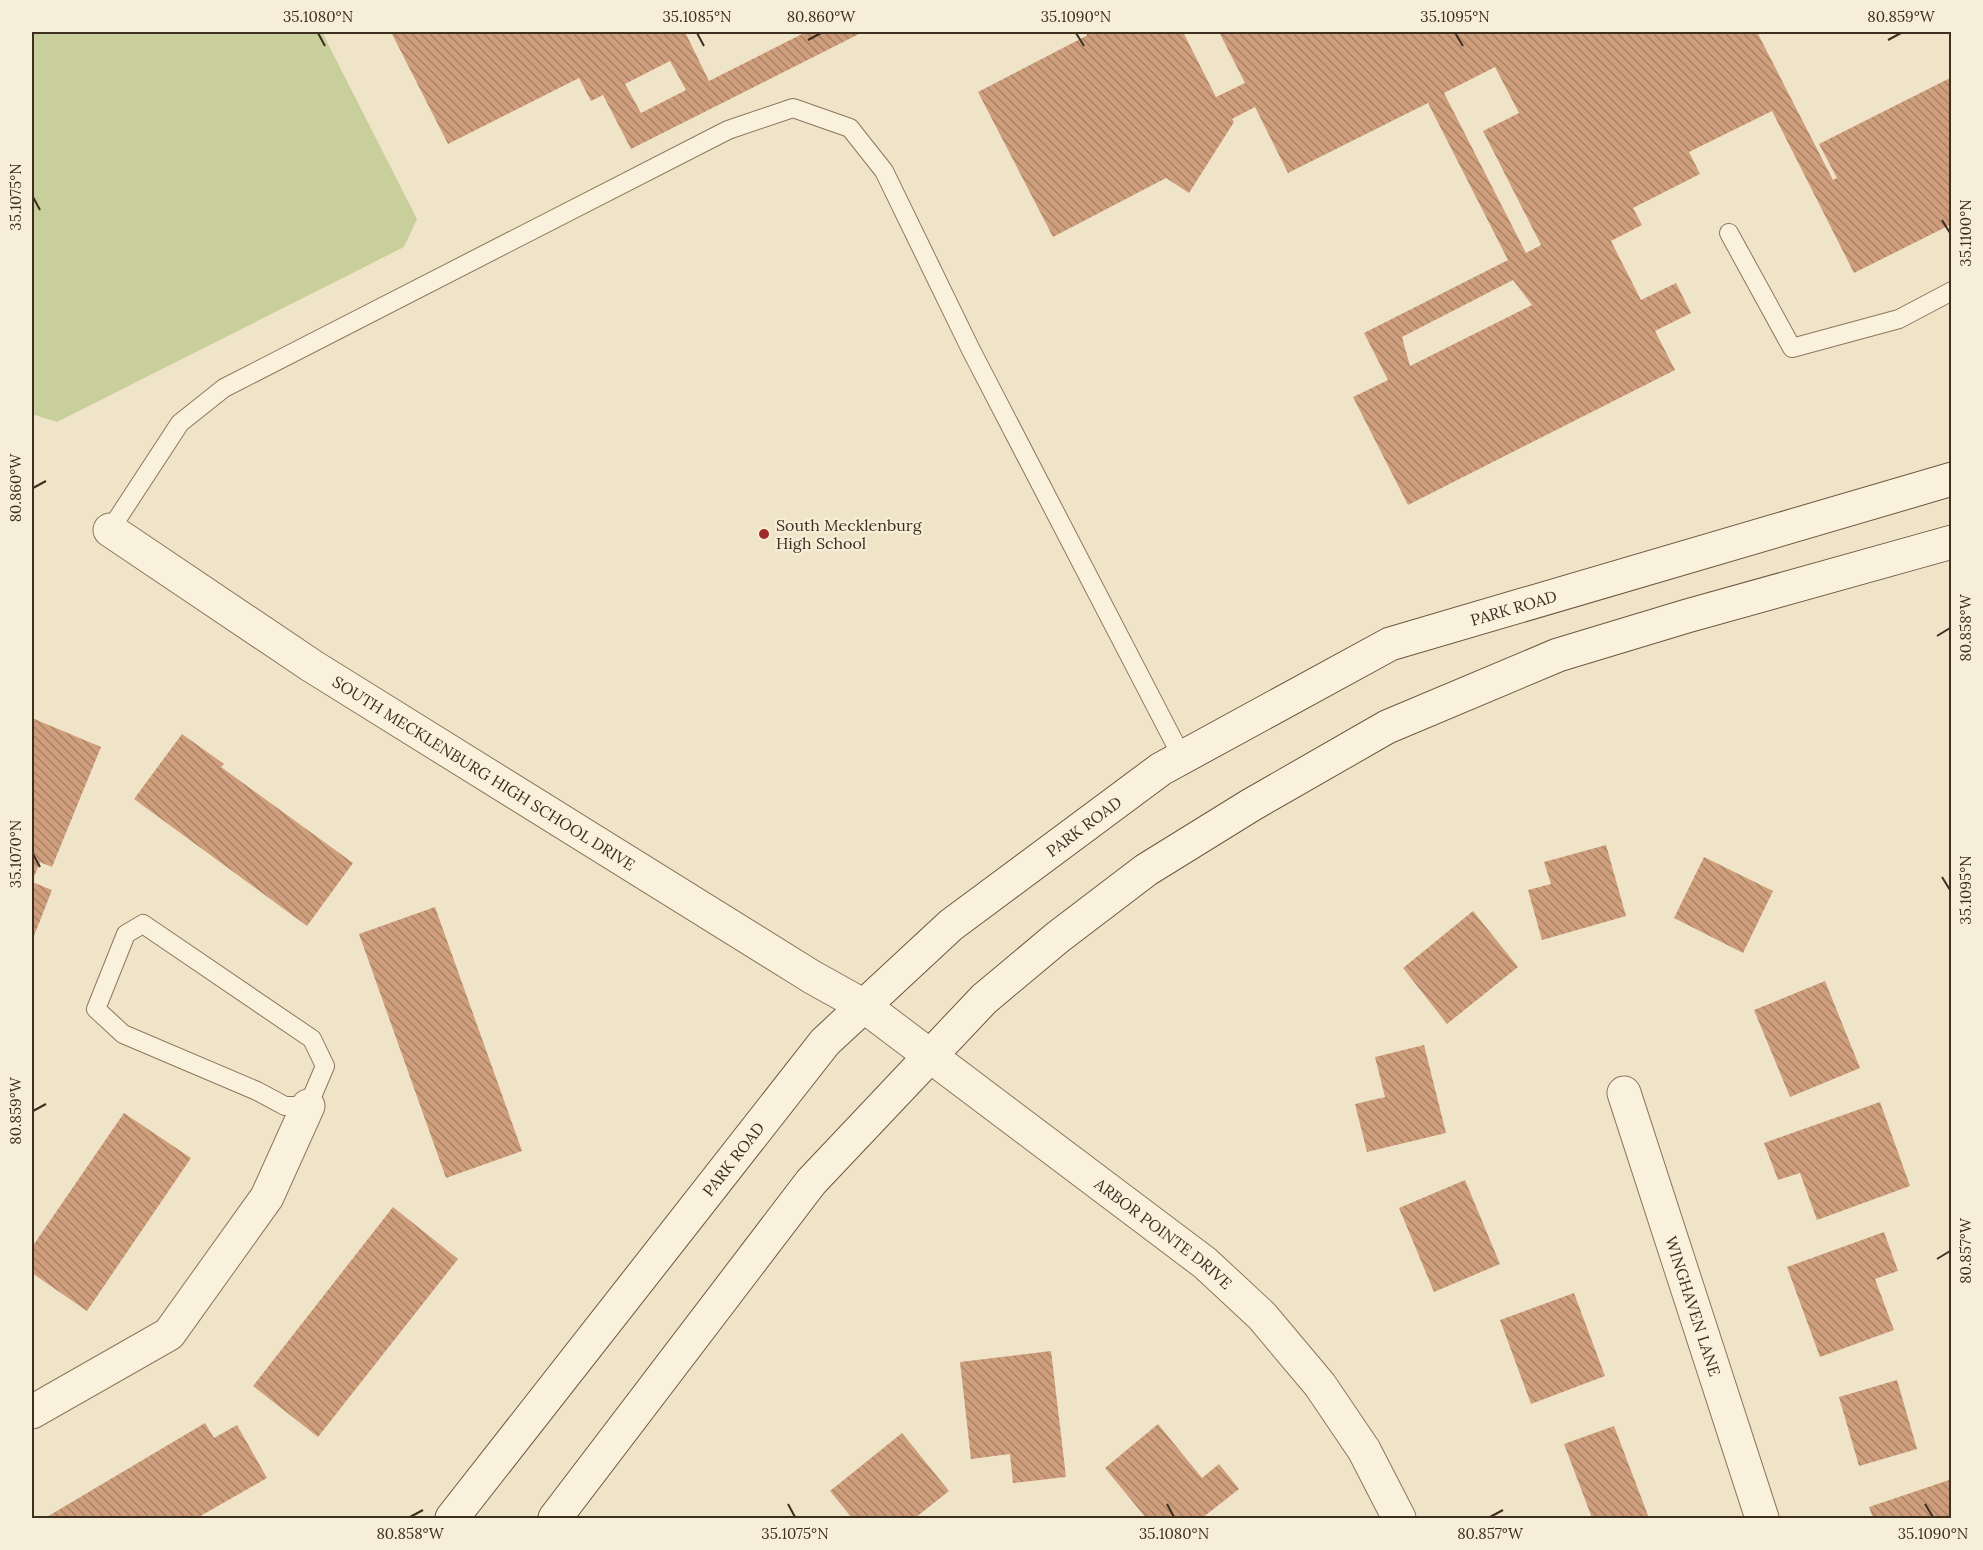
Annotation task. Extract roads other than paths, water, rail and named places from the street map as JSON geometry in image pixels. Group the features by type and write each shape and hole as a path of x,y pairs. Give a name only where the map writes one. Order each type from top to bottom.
{"main road":[{"name":"PARK ROAD","path":"452,1518 820,1049 951,925 1161,769 1390,644 1952,479"},
{"name":"SOUTH MECKLENBURG HIGH SCHOOL DRIVE","path":"110,530 312,666 812,977 864,1006"},
{"path":"555,1518 811,1182 984,999 1058,937 1146,870 1251,805 1388,727 1558,655 1952,542"},
{"name":"ARBOR POINTE DRIVE","path":"864,1006 928,1057 1205,1263 1262,1316 1320,1385 1364,1450 1399,1518"},
{"name":"WINGHAVEN LANE","path":"1624,1093 1762,1518"},
{"path":"32,1412 169,1335 267,1197 308,1106"}],"lane":[{"path":"110,530 180,423 224,388 728,130 794,108 850,128 884,171 971,350 1182,757"},
{"path":"1729,232 1792,348 1899,319 1952,291"},
{"path":"143,924 312,1039 325,1066 308,1106 285,1106 257,1091 123,1034 96,1009 126,934 143,924"}],"place":[{"name":"South Mecklenburg High School","path":"764,534"}]}
